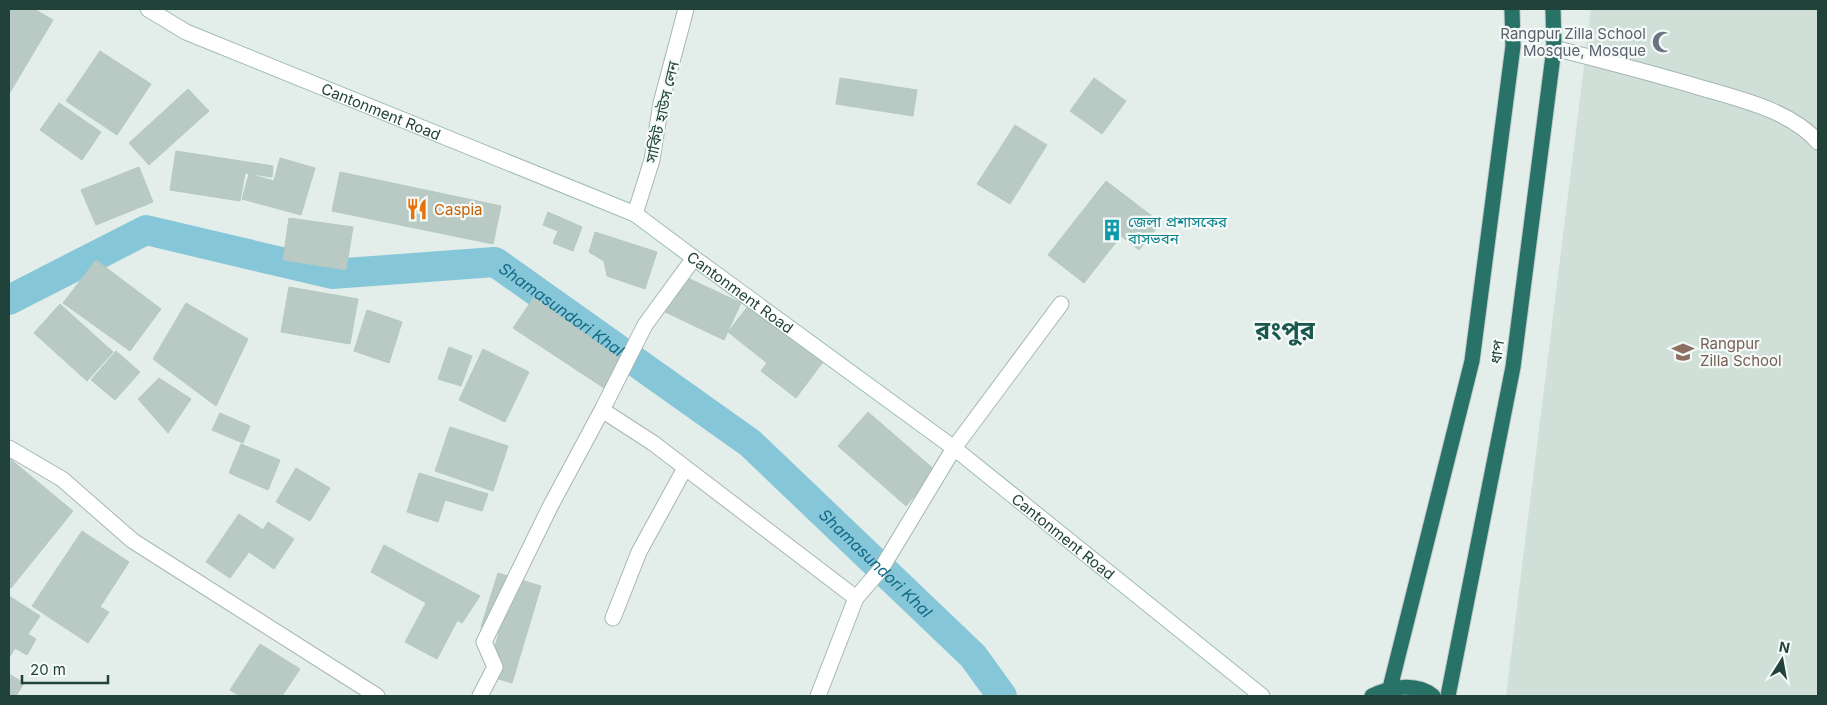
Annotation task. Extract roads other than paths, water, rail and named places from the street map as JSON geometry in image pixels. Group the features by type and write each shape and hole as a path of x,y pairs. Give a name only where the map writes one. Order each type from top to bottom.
{"highway":[{"name":"ধাপ","path":"1390,688 1472,361 1513,46 1512,9"},
{"name":"ধাপ","path":"1448,696 1513,367 1554,48 1553,9"},
{"path":"1372,696 1390,688 1410,687 1433,696"}],"street":[{"name":"Cantonment Road","path":"148,9 186,32 635,214 954,448 1262,696"},
{"name":"সার্কিট হাউস লেন","path":"635,214 652,160 661,103 686,9"},
{"path":"1554,48 1645,71 1762,106 1794,123 1818,142"},
{"path":"480,696 495,667 484,642 551,505 645,325 694,258"},
{"path":"818,696 856,598 881,569 954,448 1061,304"},
{"path":"602,410 653,443 856,598"},
{"path":"9,448 62,479 133,541 376,696"},
{"path":"613,618 639,552 685,468"}],"waterway":[{"name":"Shamasundori Khal","path":"9,300 146,230 332,274 495,262 750,443 973,656 1002,696"}],"place":[{"name":"Rangpur Zilla School Mosque, Mosque","path":"1663,42"},
{"name":"Caspia","path":"417,209"},
{"name":"জেলা প্রশাসকের বাসভবন","path":"1112,230"},
{"name":"Rangpur Zilla School","path":"1683,352"}],"district":[{"name":"রংপুর","path":"1285,330"}]}
